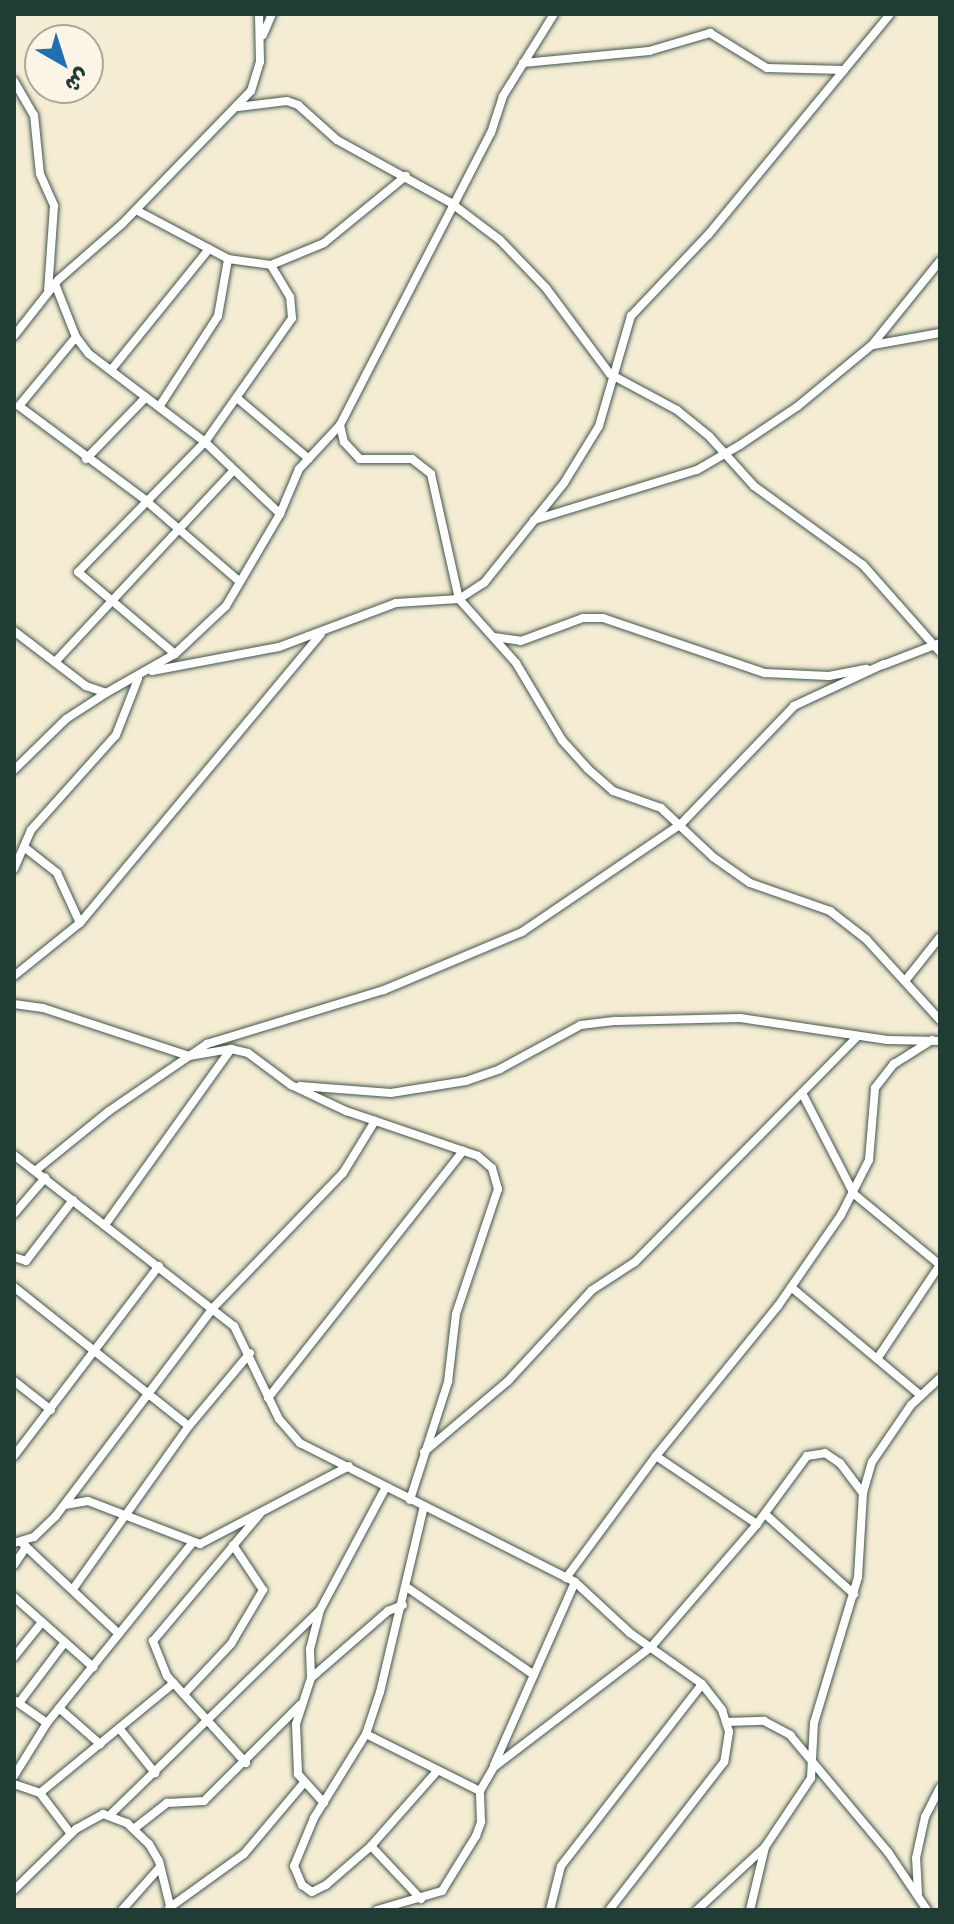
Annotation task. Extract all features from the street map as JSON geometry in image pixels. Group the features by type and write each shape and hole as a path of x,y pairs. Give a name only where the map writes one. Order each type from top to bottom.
{"street":[{"path":"14,336 55,284 136,210 238,107 257,78 261,41 259,14"},
{"path":"261,41 272,14"},
{"path":"14,770 66,719 106,693 152,671 175,654 226,606 280,514 292,484 309,459 340,425 523,63 554,14"},
{"path":"152,671 321,634 396,603 459,599 484,583 564,483 599,426 610,374 631,316 708,235 890,14"},
{"path":"523,63 649,51 710,33 767,68 844,70"},
{"path":"14,81 34,115 40,174 54,206 48,293"},
{"path":"238,107 287,101 298,105 337,140 451,203 525,263 610,374 677,410 725,454 754,486 863,565 938,647 884,664 829,676 765,673 603,618 583,618 521,641 493,636"},
{"path":"136,210 228,259 271,265 324,243 406,176"},
{"path":"111,370 209,249"},
{"path":"159,407 218,316 228,259"},
{"path":"533,520 652,486 725,454 798,406 872,345 940,261"},
{"path":"175,654 78,572 144,499 205,442 292,318 290,297 271,265"},
{"path":"55,284 76,337 111,370 205,442 280,514"},
{"path":"872,345 940,333"},
{"path":"76,337 19,406 86,459 144,499 239,581"},
{"path":"86,459 146,397"},
{"path":"237,398 309,459"},
{"path":"340,425 344,442 360,459 412,459 431,474 459,599 516,663 562,740 588,769 613,791 661,808 713,857 750,883 830,911 866,939 940,1020"},
{"path":"55,662 234,470"},
{"path":"14,631 86,686 106,693"},
{"path":"14,976 80,923 321,634"},
{"path":"35,1171 189,1056 228,1037 384,990 522,932 681,824 794,706 884,664"},
{"path":"14,869 24,847 54,801 116,735 138,678"},
{"path":"24,847 57,873 80,923"},
{"path":"905,981 940,937"},
{"path":"14,1004 43,1008 189,1056 231,1049 248,1053 291,1085 375,1121 463,1151 492,1168 498,1189 456,1314 448,1382 410,1500"},
{"path":"291,1085 391,1093 466,1081 500,1069 581,1025 616,1021 740,1018 858,1036 936,1040"},
{"path":"423,1454 508,1381 592,1290 635,1262 858,1036"},
{"path":"377,1910 421,1899 445,1888 476,1836 481,1822 480,1791 494,1767 534,1675 570,1580 656,1456 791,1287 854,1194 869,1160 875,1088 894,1064 936,1040"},
{"path":"105,1225 231,1049"},
{"path":"802,1093 854,1194 940,1265 877,1359"},
{"path":"14,1565 20,1544 42,1531 65,1505 213,1308 343,1173 375,1121"},
{"path":"268,1398 463,1151"},
{"path":"14,1155 234,1326 250,1353 268,1398 300,1443 349,1466 385,1489 570,1580 651,1647 702,1684 726,1722 730,1748 724,1762 609,1910"},
{"path":"14,1214 45,1178"},
{"path":"14,1257 26,1261 73,1200"},
{"path":"14,1456 159,1266"},
{"path":"14,1287 189,1426"},
{"path":"791,1287 920,1395"},
{"path":"73,1589 189,1426 250,1353"},
{"path":"697,1910 765,1847 808,1789 814,1723 854,1594 863,1493 872,1462 920,1395 940,1378"},
{"path":"14,1381 51,1410"},
{"path":"494,1767 651,1647 757,1524 788,1480 816,1453 840,1463 863,1493"},
{"path":"656,1456 757,1524"},
{"path":"65,1505 88,1501 192,1543 208,1542 349,1466"},
{"path":"324,1803 303,1784 293,1742 311,1678 310,1649 320,1610 385,1489"},
{"path":"424,1506 408,1588 366,1734 324,1803 294,1866 302,1885 318,1890 371,1846 438,1770"},
{"path":"246,1763 174,1683 155,1636 260,1514"},
{"path":"765,1514 854,1594"},
{"path":"14,1776 47,1723 192,1543"},
{"path":"20,1544 119,1634"},
{"path":"184,1694 231,1644 263,1590 233,1545"},
{"path":"408,1588 534,1675"},
{"path":"14,1597 93,1667"},
{"path":"311,1678 388,1611 403,1605"},
{"path":"14,1890 71,1834 92,1818 110,1815 210,1723 320,1610"},
{"path":"14,1657 42,1622"},
{"path":"47,1723 16,1701 65,1642"},
{"path":"40,1793 174,1683"},
{"path":"550,1910 561,1866 702,1684"},
{"path":"135,1828 167,1803 204,1801 246,1763 302,1703"},
{"path":"59,1708 100,1744"},
{"path":"726,1722 776,1724 812,1761 888,1852 927,1910"},
{"path":"119,1728 155,1773"},
{"path":"366,1734 480,1791"},
{"path":"14,1784 40,1793 71,1834"},
{"path":"110,1815 135,1828 160,1867 167,1908 244,1854 303,1784"},
{"path":"919,1898 916,1858 925,1817 940,1788"},
{"path":"371,1846 421,1899"},
{"path":"750,1910 765,1847"},
{"path":"122,1910 160,1867"}]}
